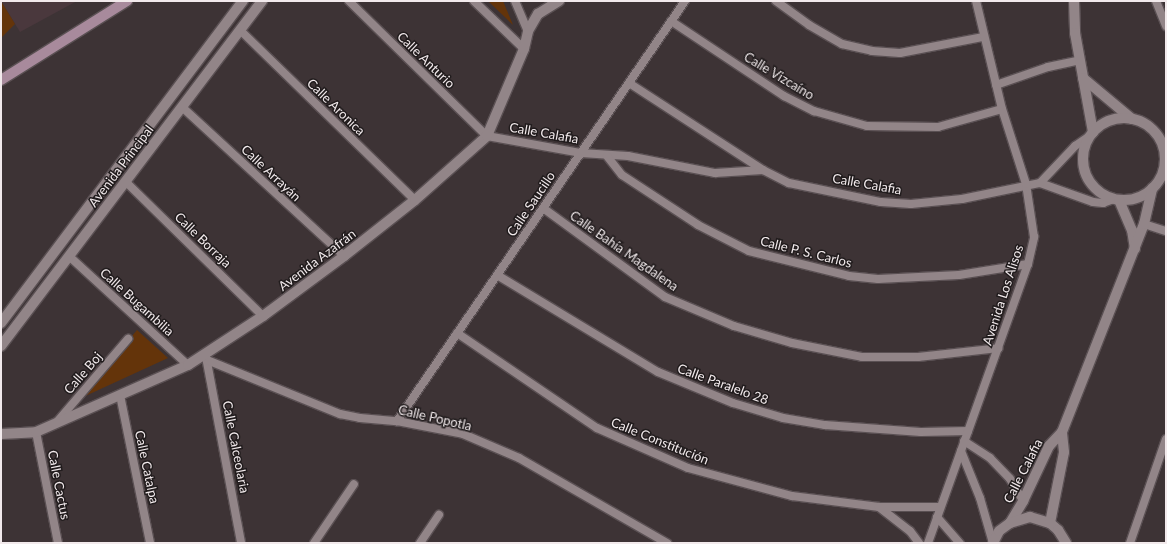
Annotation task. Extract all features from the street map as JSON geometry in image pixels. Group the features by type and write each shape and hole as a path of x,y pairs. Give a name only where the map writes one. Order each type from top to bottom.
{"main road":[{"path":"1,80 127,1"}],"street":[{"name":"Avenida Principal","path":"1,323 243,1"},
{"name":"Avenida Principal","path":"1,346 70,257 262,1"},
{"name":"Calle Anturio","path":"349,1 487,136"},
{"path":"474,1 524,49"},
{"path":"515,1 528,31"},
{"name":"Avenida Azafrán","path":"1,434 36,432 206,357 344,256 415,200 487,136 524,49 528,31 538,14 559,1"},
{"name":"Calle Saucillo","path":"397,421 685,1"},
{"path":"776,1 808,25 842,44 872,51 900,53 983,37"},
{"name":"Avenida Los Alisos","path":"928,543 999,348 1028,264 1034,237 1026,184 1002,109 983,37 976,1"},
{"path":"1074,1 1074,32 1092,134 1084,148 1083,161 1086,174 1097,190 1117,199 1137,198 1152,188 1163,169 1164,147 1152,129 1132,119 1083,78"},
{"path":"1156,1 1166,26"},
{"name":"Calle Vizcaíno","path":"671,21 784,96 814,111 866,126 938,127 1002,109"},
{"name":"Calle Aronica","path":"240,30 415,200"},
{"path":"996,85 1048,67 1080,60"},
{"name":"Calle Calafia","path":"629,83 763,170 789,183 881,202 911,204 962,199 1026,184 1040,183 1093,202 1103,203 1117,199"},
{"name":"Calle Arrayán","path":"182,107 344,256"},
{"path":"1040,183 1075,146 1111,120 1132,119"},
{"name":"Calle Calafia","path":"487,136 581,153 607,156 628,156 715,173 763,170"},
{"name":"Calle P. S. Carlos","path":"607,156 622,175 698,224 749,251 849,276 878,279 959,276 1028,264"},
{"name":"Calle Borraja","path":"126,182 263,316"},
{"name":"Calle Calafia","path":"1010,523 1023,501 1049,446 1062,432 1135,250 1144,224 1152,188"},
{"path":"1117,199 1132,230 1135,250"},
{"name":"Calle Bahía Magdalena","path":"543,208 665,297 734,326 792,343 862,357 918,357 999,348"},
{"path":"1144,224 1166,231"},
{"name":"Calle Bugambilia","path":"70,257 188,364"},
{"name":"Calle Paralelo 28","path":"497,275 658,372 733,403 783,418 825,425 921,432 968,431"},
{"name":"Calle Constitución","path":"457,333 597,428 688,468 792,496 879,507 940,507"},
{"name":"Calle Boj","path":"55,423 128,339"},
{"name":"Calle Popotla","path":"206,357 340,414 360,418 397,421 463,434 519,458 667,543"},
{"name":"Calle Calceolaria","path":"206,357 241,543"},
{"name":"Calle Catalpa","path":"120,395 150,543"},
{"name":"Calle Cactus","path":"36,432 58,543"},
{"name":"Calle Calafia","path":"1050,523 1064,452 1062,432"},
{"path":"1130,543 1166,439"},
{"path":"964,441 990,458 1010,479 1023,501"},
{"path":"961,451 980,498 993,543"},
{"path":"1157,468 1166,467"},
{"path":"314,543 354,484"},
{"path":"879,507 910,531 919,543"},
{"path":"420,543 439,515"},
{"path":"938,517 960,543"},
{"path":"993,543 999,531 1010,523 1030,517 1050,523 1058,530 1066,543"}],"shaded area":[{"path":"1,1 77,1 20,32"},
{"path":"1,1 15,24 1,38"},
{"path":"488,1 503,1 513,25"},
{"path":"137,330 168,358 81,398"}]}
